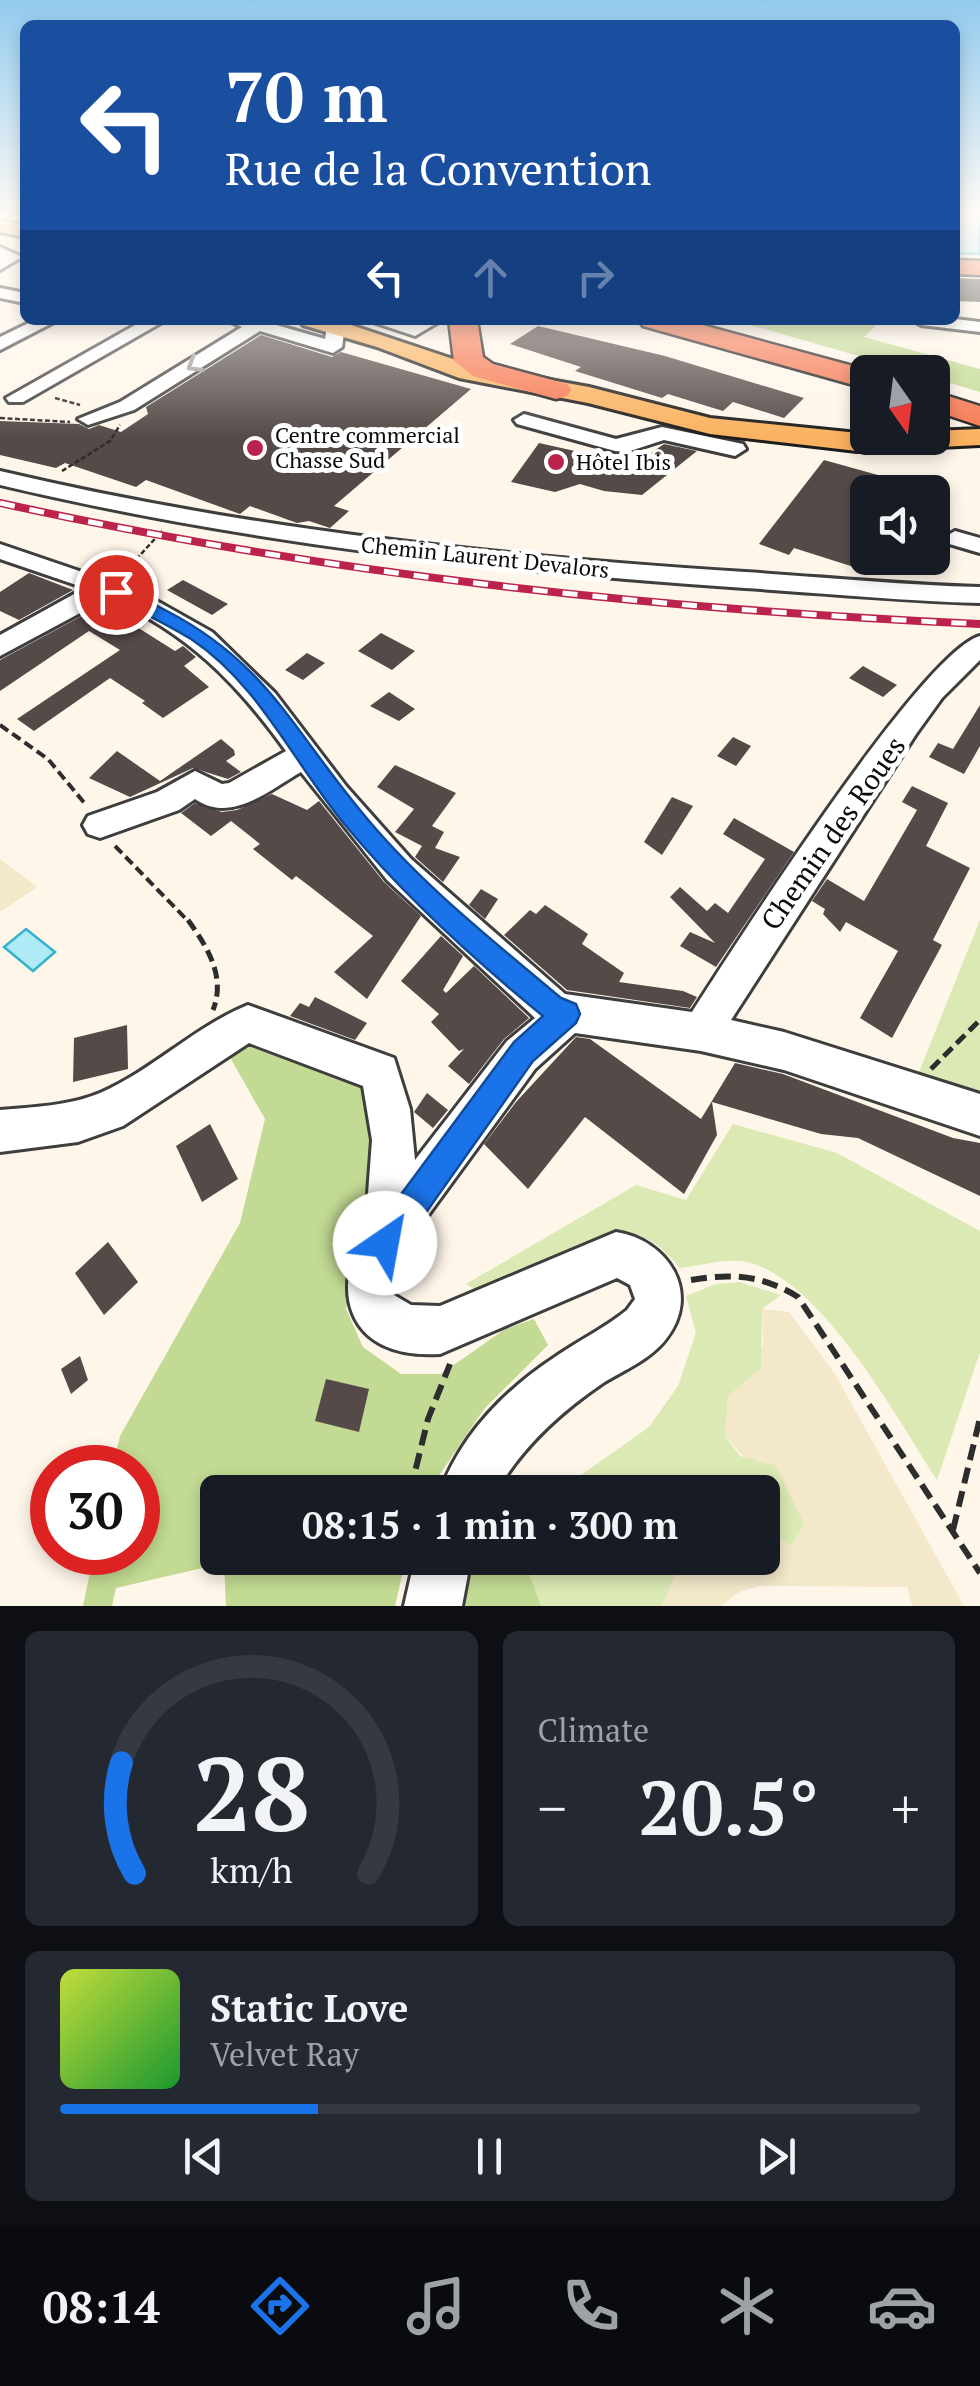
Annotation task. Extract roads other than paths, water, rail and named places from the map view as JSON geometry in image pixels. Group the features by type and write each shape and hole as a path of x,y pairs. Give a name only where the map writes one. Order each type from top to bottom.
{"highway":[{"path":"672,325 850,375"},
{"path":"718,325 850,361"},
{"path":"470,347 531,413"},
{"path":"950,392 980,402"},
{"path":"950,415 979,439"}],"main road":[{"path":"342,325 468,372 531,413 589,395"},
{"path":"345,325 470,347 589,395 643,410 762,434 850,441"},
{"path":"950,450 979,439"}],"street":[{"path":"0,344 38,325"},
{"path":"23,394 147,325"},
{"path":"96,420 258,325 333,346 339,325"},
{"path":"394,325 415,331 425,325"},
{"path":"611,451 643,410"},
{"path":"531,413 611,451 662,433 736,449"},
{"name":"Chemin Laurent Devalors","path":"1,473 179,514 328,540 503,561 850,573"},
{"path":"955,538 980,546"},
{"path":"0,551 106,588 199,636 243,674 352,817 427,900 552,1007 566,1014 701,1032 784,1051 980,1115"},
{"name":"Chemin Laurent Devalors","path":"894,575 979,599"},
{"path":"4,641 106,588"},
{"name":"Chemin des Roues","path":"701,1032 785,899 903,731 957,662 980,645"},
{"path":"100,825 168,801 195,783 218,798 237,794 306,754"},
{"path":"476,1475 512,1421 559,1382 649,1322 658,1301 656,1286 644,1264 630,1255 616,1255 460,1324 420,1332 391,1328 374,1312 368,1288 372,1266 398,1220 524,1052 566,1014"},
{"path":"0,1131 83,1121 122,1104 226,1033 248,1024 380,1072 396,1146 389,1208 398,1220"},
{"path":"433,1606 439,1575"}],"water":[{"path":"26,929 55,952 33,971 4,947"}],"railway":[{"path":"0,503 243,550 365,569 610,598 980,624"}],"place":[{"name":"Centre commercial Chasse Sud","path":"255,448"},
{"name":"Hôtel Ibis","path":"556,462"}]}
